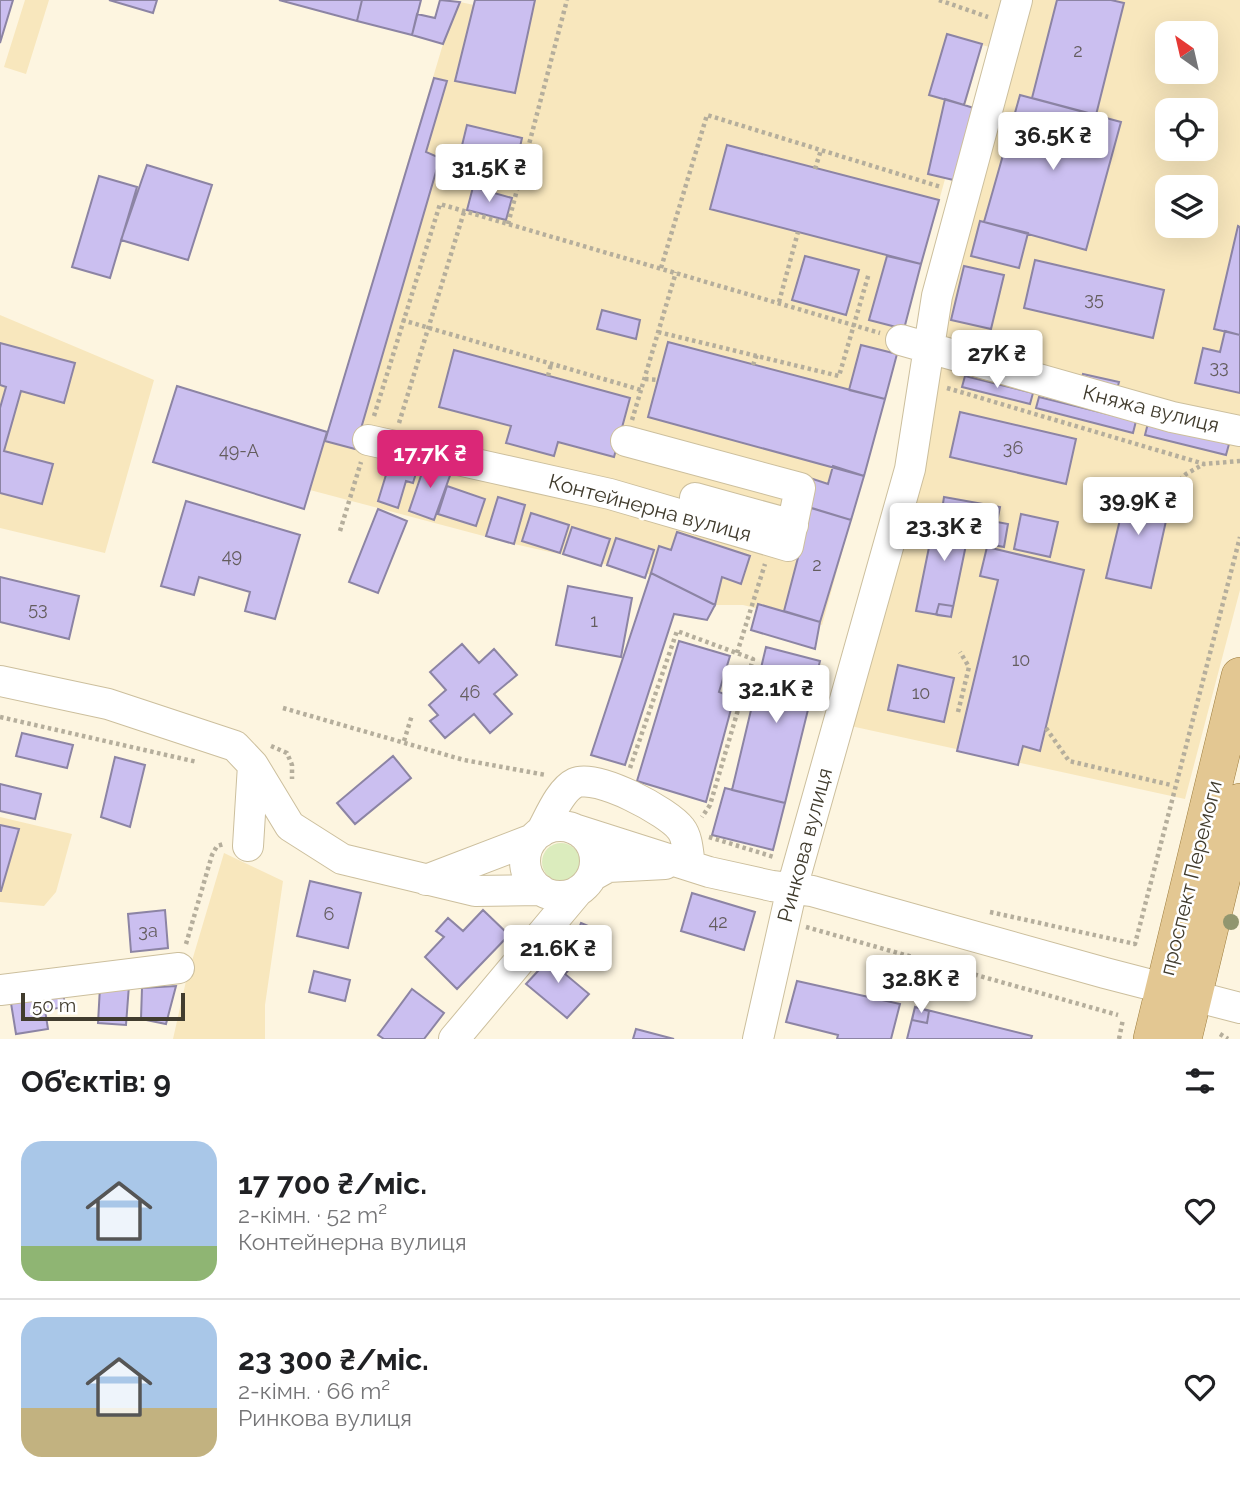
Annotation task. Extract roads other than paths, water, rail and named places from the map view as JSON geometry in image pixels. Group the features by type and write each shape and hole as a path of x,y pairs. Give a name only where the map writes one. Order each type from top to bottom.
{"main road":[{"name":"проспект Перемоги","path":"1183,1039 1179,993 1240,676"},
{"name":"проспект Перемоги","path":"1138,1029 1179,993 1240,802"}],"street":[{"name":"Ринкова вулиця","path":"758,1039 792,888 910,469 937,296 1015,10"},
{"name":"Княжа вулиця","path":"901,340 1172,417 1240,431"},
{"name":"Контейнерна вулиця","path":"380,442 610,494 787,524 621,457"},
{"path":"0,681 132,712 260,754 290,826 342,859 475,891 562,895 608,867 690,865"},
{"path":"248,846 260,754"},
{"path":"562,895 527,872 525,860 537,835 575,783 593,780 613,786 665,814 691,833 690,865"},
{"path":"425,880 552,827 575,829 709,873 812,891 1240,1008"},
{"path":"454,1039 595,854 591,844 575,829"},
{"path":"0,990 179,968"}]}
